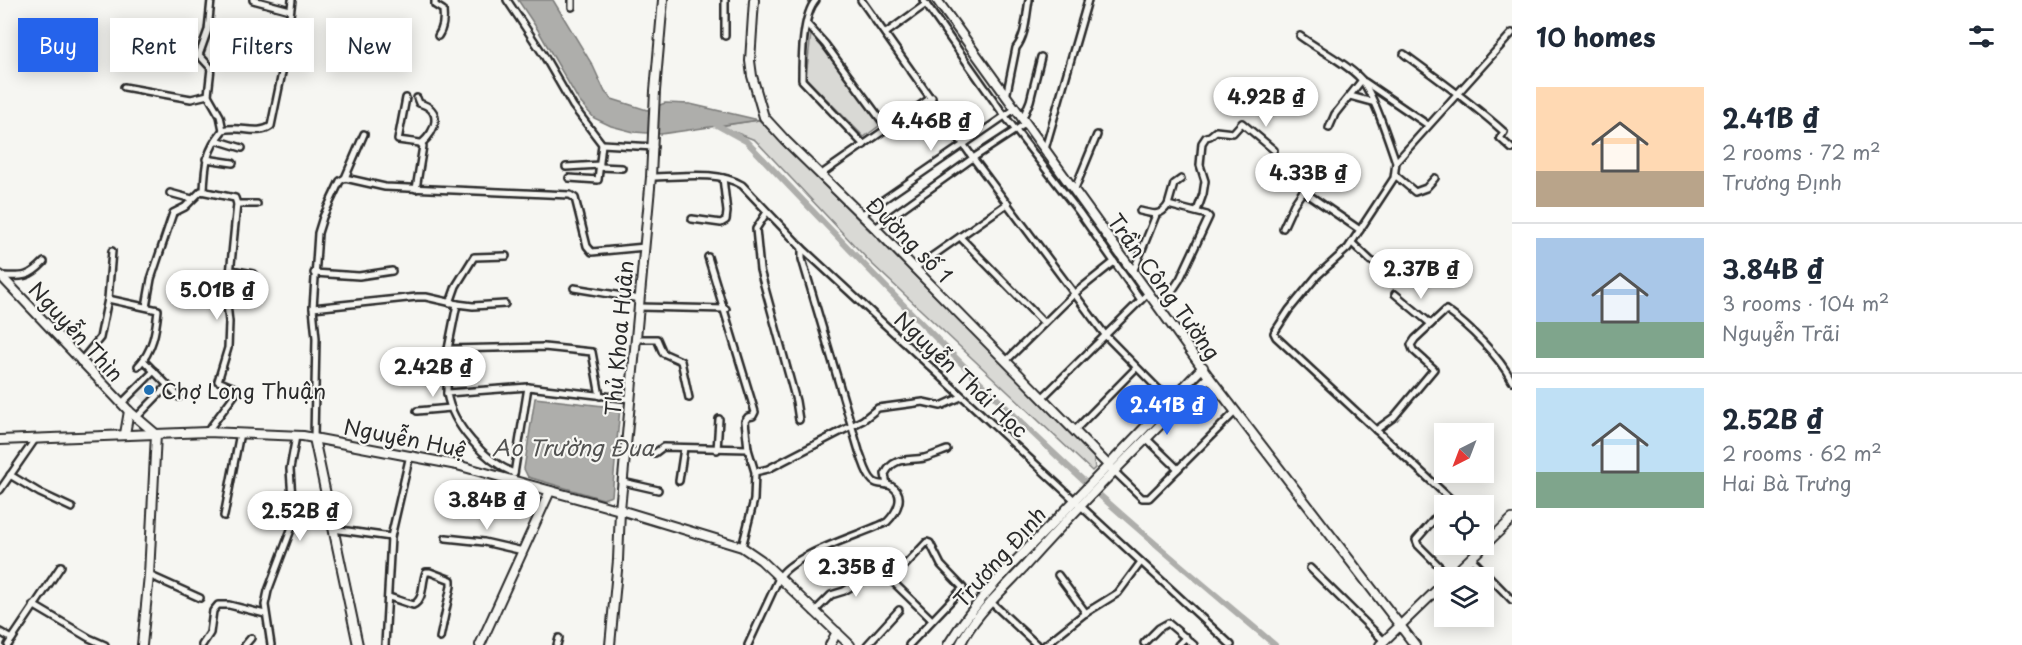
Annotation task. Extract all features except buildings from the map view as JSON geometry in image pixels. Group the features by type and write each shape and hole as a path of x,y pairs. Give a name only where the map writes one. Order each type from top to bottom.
{"main road":[{"name":"Thủ Khoa Huân","path":"610,645 620,510 654,144 655,91 663,0"},
{"name":"Đường số 1","path":"754,0 750,61 764,117 1114,471"},
{"name":"Trần Công Tường","path":"937,0 1209,377 1415,645"},
{"name":"Nguyễn Thìn","path":"2,278 80,362 136,418 156,434"},
{"path":"1108,464 1203,367"},
{"path":"1114,471 1209,377"},
{"path":"125,434 129,411"},
{"name":"Nguyễn Huệ","path":"0,440 207,432 296,436 410,455 514,477 550,491 742,547 761,560 850,645"},
{"path":"142,645 149,575 156,434"},
{"path":"314,438 358,645"},
{"name":"Trương Định","path":"948,645 965,619 985,595 1108,464"},
{"name":"Trương Định","path":"960,645 980,615 1114,471"},
{"path":"480,645 550,491"},
{"path":"1494,536 1512,519"},
{"path":"1461,567 1474,555"},
{"path":"1382,643 1434,593"},
{"path":"830,645 837,632"}],"street":[{"path":"204,190 206,159 223,130 220,116 208,94 211,68 199,55 208,30 211,0"},
{"path":"253,0 291,10"},
{"path":"223,130 239,128 260,131 271,126 284,63 292,0"},
{"path":"435,0 435,5 444,12 442,28 438,36"},
{"path":"507,0 543,54 573,106 602,144 598,180 569,178"},
{"path":"572,0 572,8"},
{"path":"725,0 725,36"},
{"path":"816,0 809,12 802,53 802,80 864,145"},
{"path":"861,0 932,97 973,158 1106,336 1170,401"},
{"path":"1006,97 1016,48 1021,42 1027,0"},
{"path":"1044,150 1088,0"},
{"path":"886,33 924,2"},
{"name":"Trần Công Tường","path":"924,2 1004,115 1141,300"},
{"path":"807,24 825,44 887,128"},
{"path":"1396,162 1512,33"},
{"path":"1300,36 1347,66 1363,81 1428,125"},
{"path":"1404,54 1458,92 1504,132 1500,138 1512,149"},
{"path":"875,228 1015,130 1023,122 1041,57"},
{"path":"1329,128 1335,114 1363,81"},
{"path":"1363,81 1382,122 1396,162 1395,175 1352,243 1317,276 1289,310 1274,333 1448,495"},
{"path":"124,87 191,99 208,94"},
{"path":"1350,96 1372,102"},
{"path":"820,175 932,97"},
{"path":"406,98 398,140 421,144"},
{"path":"417,98 419,103 429,107 435,121 431,135 421,144"},
{"path":"861,215 1015,109"},
{"path":"1197,211 1205,179 1200,165 1202,143 1206,137 1216,131 1233,133 1242,123 1274,150"},
{"path":"314,438 316,338 313,308 314,273 320,225 340,181 345,178 364,134"},
{"path":"1074,191 1097,135"},
{"path":"216,140 242,148"},
{"path":"416,189 423,146 421,144"},
{"path":"602,144 654,144"},
{"path":"206,159 233,163"},
{"path":"566,167 622,168"},
{"path":"1283,228 1294,204 1317,171"},
{"path":"1395,175 1414,192 1426,188 1435,178"},
{"name":"Nguyễn Thái Học","path":"651,177 723,178 742,185 802,248 961,397 1077,496 1081,506 1231,645"},
{"path":"345,178 380,186 416,189 573,196 582,220 587,246 592,252 645,247"},
{"path":"692,219 721,223 726,220 723,178"},
{"path":"1140,211 1156,215 1162,213 1168,205 1174,184 1181,179"},
{"path":"146,307 151,279 172,213 185,207 204,190 235,198 237,204 227,304 228,348 218,381 235,388 236,393 207,432"},
{"path":"1303,191 1360,230"},
{"path":"170,193 192,199"},
{"path":"914,269 1008,203"},
{"path":"237,204 257,204"},
{"path":"1160,309 1180,279 1209,217 1197,211 1168,205"},
{"path":"766,212 756,229 760,270 796,401 799,420"},
{"path":"1133,272 1156,215"},
{"path":"960,237 1043,322"},
{"path":"1352,243 1371,261 1378,264"},
{"path":"748,645 779,578 786,570 799,561 887,522 895,514 899,504 894,488 877,484 870,477 852,426 802,259 802,248"},
{"path":"80,362 100,338 108,299 112,251"},
{"path":"506,256 474,257 456,286 448,349 447,393 451,408 461,427 488,456 514,477 528,387"},
{"path":"708,257 726,309 755,412 753,416 744,421 748,449 755,472 754,500 742,547"},
{"path":"2,278 31,274 44,262"},
{"path":"1006,361 1043,322 1114,262"},
{"path":"231,270 253,274"},
{"path":"314,273 359,276 392,271"},
{"path":"574,288 640,303 726,309"},
{"path":"1042,398 1148,293"},
{"path":"1395,294 1431,324"},
{"path":"313,308 417,297 453,303 505,304"},
{"path":"108,299 158,309 156,329 143,360 138,366"},
{"path":"1376,430 1394,417 1434,369 1413,350 1411,345 1414,339 1443,311 1447,310 1487,347 1511,380"},
{"path":"637,339 657,339 663,353 681,361 689,398"},
{"path":"448,349 544,347 592,352 600,396"},
{"path":"143,360 179,397"},
{"path":"1075,430 1136,368"},
{"path":"122,403 154,371"},
{"path":"136,418 167,386"},
{"path":"447,393 528,387 631,399"},
{"path":"755,472 768,469 852,426 878,408 923,402 938,406 961,397"},
{"path":"417,411 451,408"},
{"path":"1114,471 1145,499 1179,469 1236,411"},
{"path":"717,450 719,419"},
{"path":"224,516 240,433"},
{"path":"271,645 265,614 268,591 292,527 290,469 296,436"},
{"path":"0,490 36,438"},
{"path":"1146,438 1179,469"},
{"path":"626,451 653,453 663,447 748,449"},
{"path":"679,481 684,448"},
{"path":"887,485 885,474 896,461 920,458 947,450"},
{"path":"386,645 391,537 410,455"},
{"path":"10,475 72,508"},
{"path":"623,482 658,490"},
{"path":"1434,520 1416,540 1418,545 1440,567"},
{"path":"333,529 391,537"},
{"path":"446,538 484,542 523,550"},
{"path":"909,645 963,588 940,565 927,542 891,580 932,620"},
{"path":"1471,558 1512,600"},
{"path":"1045,645 1086,613 1118,593 1141,562"},
{"path":"814,612 831,595 844,591 861,581 879,564"},
{"path":"8,645 61,566"},
{"path":"1310,568 1382,643"},
{"path":"389,597 413,605 417,604 420,600 426,572 451,580 440,638"},
{"path":"149,575 200,598"},
{"path":"1058,575 1086,613"},
{"path":"985,595 1036,645"},
{"path":"202,645 210,633 213,611 218,605 229,604 265,614"},
{"path":"33,605 105,645"},
{"path":"867,645 899,610"},
{"path":"1144,643 1168,623 1194,645"},
{"path":"0,632 12,639"},
{"path":"1178,645 1186,637"},
{"path":"245,645 251,638"},
{"path":"557,645 559,638"}],"shaded area":[{"path":"814,30 883,123 864,137 806,78 811,33"},
{"path":"759,120 1093,454 1095,468 1092,471 871,263 755,140 719,126"},
{"name":"Chợ Long Thuận","path":"152,376 163,388 147,405 135,393"}],"water":[{"path":"518,0 553,0 593,66 605,92 612,99 647,110 665,103 690,104 759,120 661,134 634,132 611,126 594,118 579,101"},
{"name":"Ao Trường Đua","path":"535,398 620,408 612,496 603,499 528,477 524,469"}],"waterway":[{"path":"715,124 746,141 939,341 1059,458 1138,529 1275,645"}],"place":[{"name":"Chợ Long Thuận","path":"149,390"}]}
